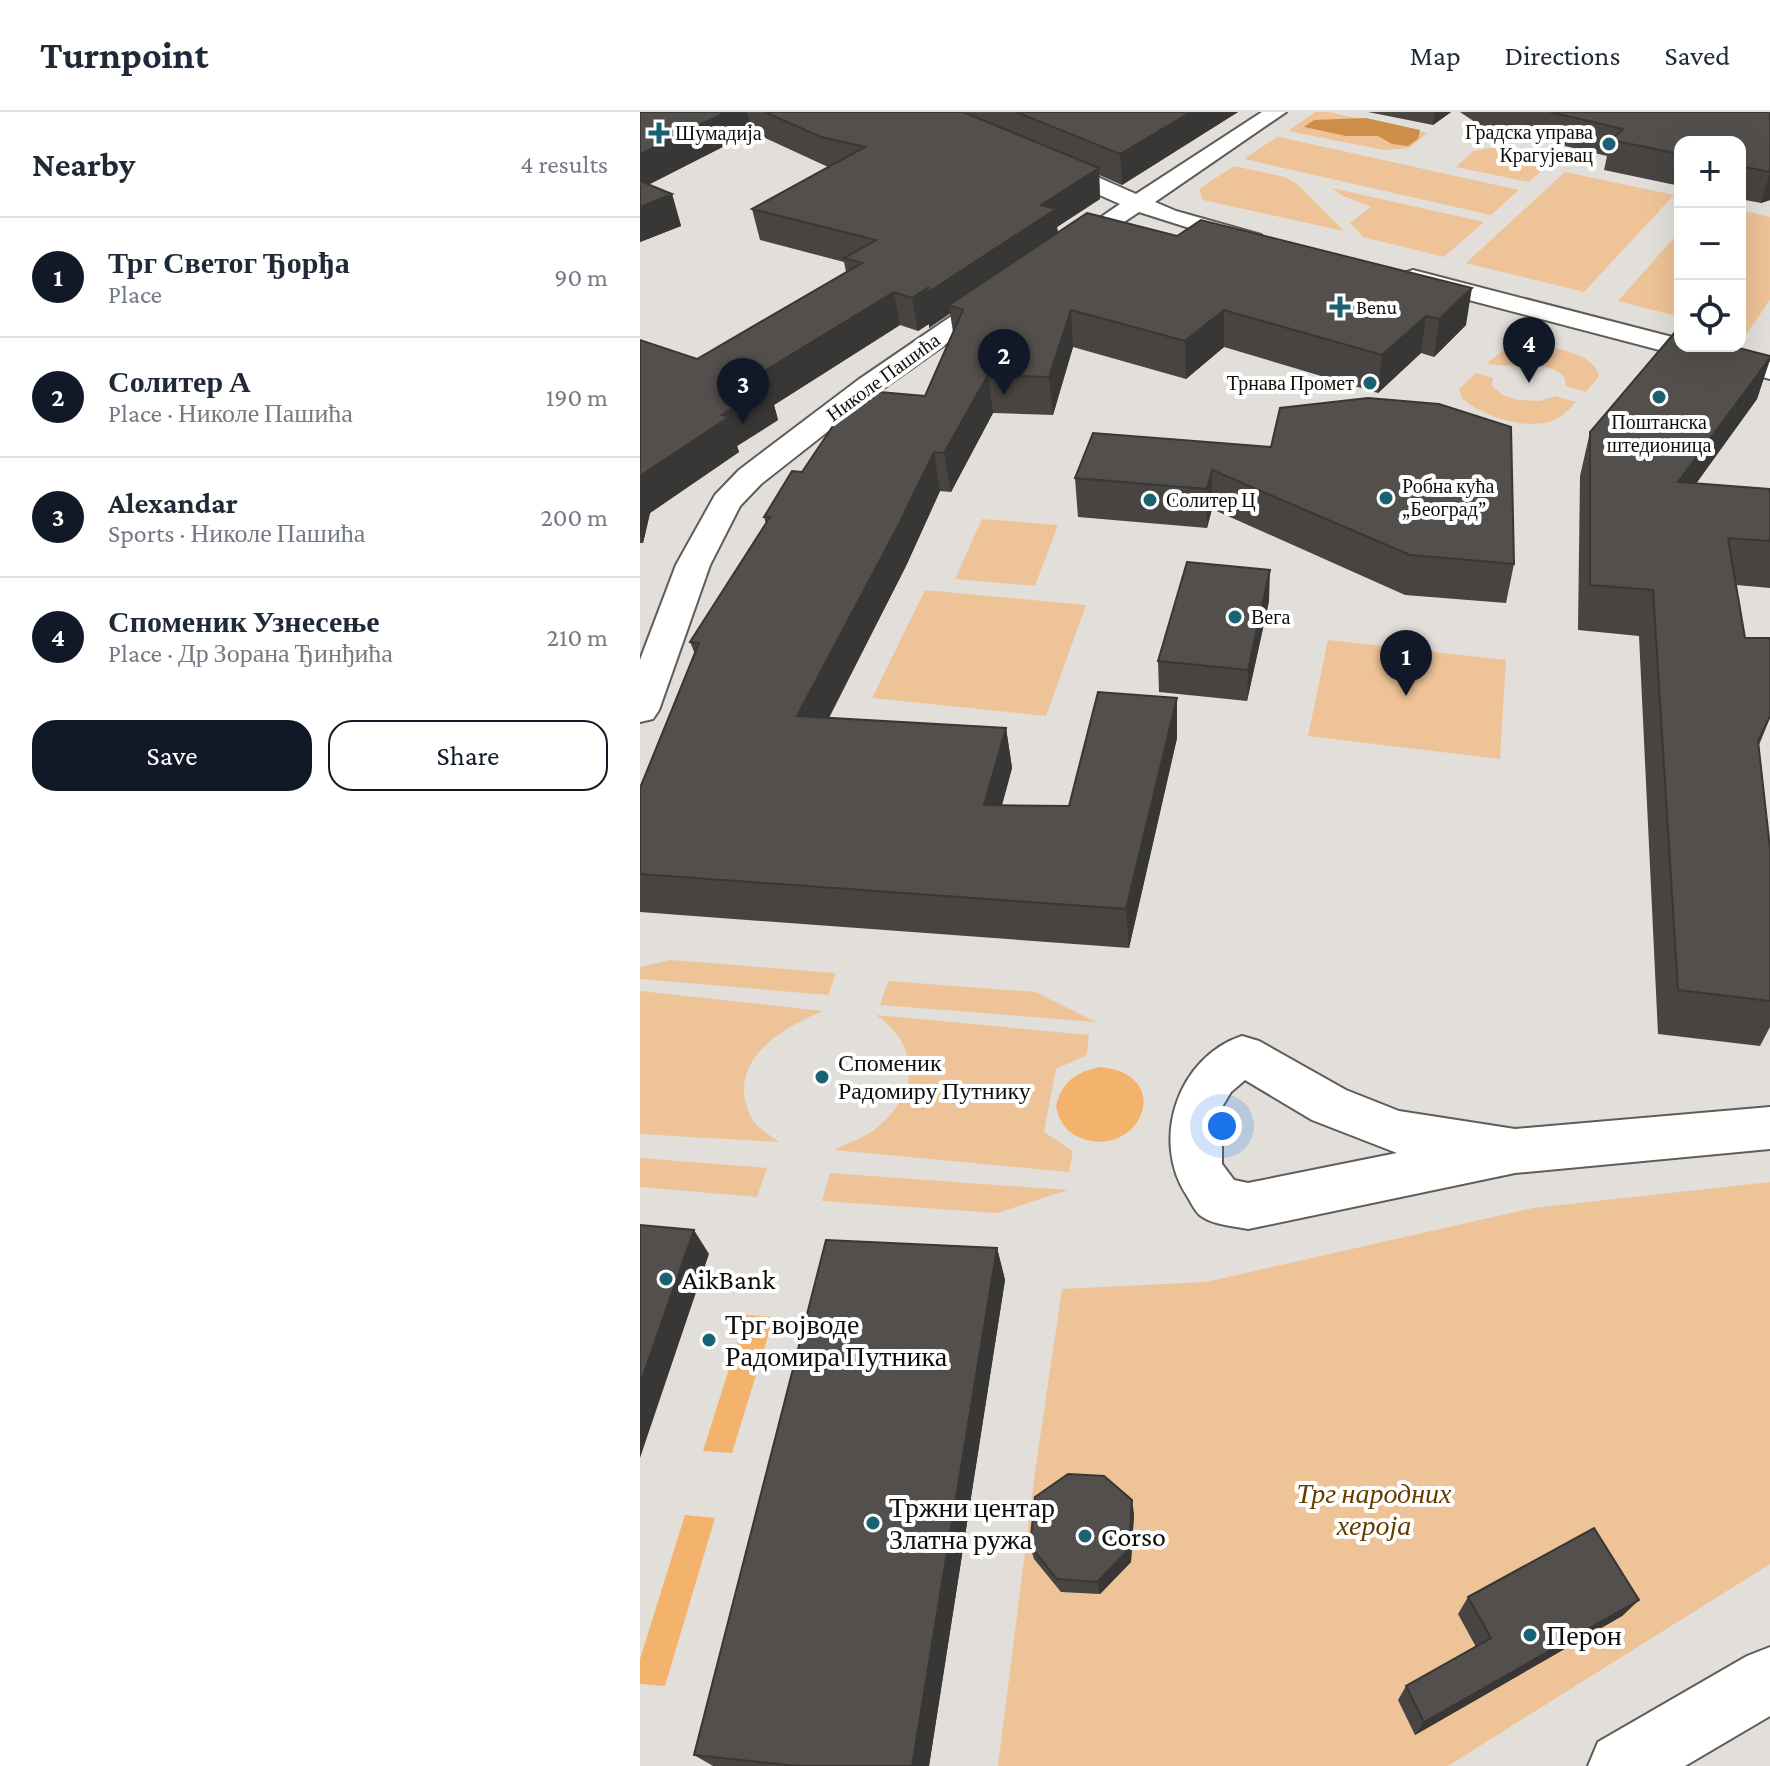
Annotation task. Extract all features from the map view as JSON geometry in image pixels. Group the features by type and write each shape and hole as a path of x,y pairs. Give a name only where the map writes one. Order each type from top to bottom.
{"street":[{"name":"Николе Пашића","path":"640,710 693,565 726,502 750,477 868,386 1030,274 1276,112"},
{"path":"1029,156 1168,216 1270,244"},
{"path":"1388,272 1770,371"},
{"path":"1515,1151 1397,1132 1329,1105 1242,1055 1214,1078 1198,1105 1197,1169 1218,1200 1248,1206 1515,1151 1770,1128"},
{"path":"1622,1766 1770,1679"}],"green space":[{"path":"1315,112 1427,133 1409,148 1384,150 1288,131"},
{"path":"1277,137 1519,190 1491,215 1244,159"},
{"path":"1495,147 1554,159 1529,182 1456,167 1473,151"},
{"path":"1234,166 1285,177 1298,185 1344,231 1203,200 1199,189"},
{"path":"1565,172 1674,195 1584,292 1466,263"},
{"path":"1332,188 1484,222 1444,257 1363,237 1350,223 1371,207"},
{"path":"1746,211 1770,217 1770,300 1747,333"},
{"path":"1674,238 1674,315 1618,301"},
{"path":"1533,345 1581,356 1590,361 1599,376 1586,392 1566,386 1564,376 1545,367 1487,363 1507,347"},
{"path":"1476,373 1493,378 1492,386 1503,395 1518,400 1540,401 1555,396 1576,402 1560,417 1546,423 1507,420 1481,411 1462,398 1459,389"},
{"path":"982,519 1058,525 1035,586 955,579"},
{"path":"925,590 1086,605 1046,716 872,698"},
{"path":"1328,640 1506,660 1500,759 1308,736"},
{"path":"671,960 836,973 828,995 640,979 640,967"},
{"path":"888,981 1035,992 1096,1022 880,1005"},
{"path":"640,991 823,1011 790,1027 761,1050 745,1080 745,1097 753,1121 779,1142 640,1134"},
{"path":"876,1015 1089,1035 1087,1055 1056,1069 1044,1132 1073,1151 1069,1172 834,1150 865,1136 889,1117 906,1087 908,1057 902,1042"},
{"path":"640,1158 767,1168 757,1197 640,1187"},
{"path":"830,1173 1068,1190 997,1213 822,1201"},
{"name":"Трг народних хероја","path":"1770,1182 1770,1564 1448,1766 998,1766 1062,1289 1206,1282 1533,1208"}],"shaded area":[{"path":"1366,118 1420,130 1418,139 1408,146 1392,144 1378,136 1346,136 1304,127 1314,120"},
{"path":"1100,1067 1123,1073 1138,1084 1143,1098 1142,1113 1134,1126 1121,1137 1104,1142 1073,1134 1062,1123 1056,1107 1058,1098 1071,1080"},
{"path":"746,1315 774,1317 732,1453 703,1451"},
{"path":"685,1515 715,1518 665,1686 640,1684 640,1659"}],"building":[{"path":"640,112 726,112 640,154"},
{"path":"765,112 963,112 1099,168 1041,205 1056,209 924,295 929,287 912,298 894,292 743,384 769,386 722,415 729,417 640,476 640,340 697,359 862,263 844,258 876,240 752,209 865,147 821,137"},
{"path":"1016,112 1191,112 1120,154"},
{"path":"1550,112 1770,112 1770,172 1746,167 1746,136 1674,136 1674,153 1611,140 1623,129"},
{"path":"640,181 672,194 640,207"},
{"path":"1087,213 1177,236 1201,220 1472,288 1439,319 1426,316 1382,355 1224,310 1185,341 1071,310 1049,377 988,375 944,453 934,452 797,716 1006,728 984,805 1069,806 1098,692 1177,698 1126,909 640,874 640,788 699,643 690,642 770,517 764,517 792,471 802,472 857,390 925,396 963,310 949,305"},
{"path":"1674,333 1674,352 1746,350 1770,356 1678,482 1770,489 1770,541 1728,538 1745,638 1770,638 1770,716 1758,741 1770,848 1770,1001 1678,990 1653,590 1590,585 1590,432"},
{"path":"1368,398 1439,404 1511,427 1514,564 1410,555 1212,470 1207,489 1075,478 1093,433 1271,447 1280,408"},
{"path":"1187,562 1270,570 1248,670 1158,661"},
{"path":"640,1225 694,1230 640,1384"},
{"name":"Тржни центар Златна ружа","path":"826,1240 997,1248 912,1766 798,1766 694,1755"},
{"name":"Corso","path":"1068,1474 1104,1476 1132,1500 1129,1549 1097,1582 1057,1579 1030,1546 1035,1497"},
{"name":"Перон","path":"1594,1528 1639,1600 1424,1722 1406,1686 1491,1638 1468,1597"}],"place":[{"name":"Шумадија","path":"659,133"},
{"name":"Градска управа Крагујевац","path":"1609,144"},
{"name":"Benu","path":"1340,307"},
{"name":"Трнава Промет","path":"1370,383"},
{"name":"Споменик Узнесење","path":"1529,383"},
{"name":"Солитер А","path":"1004,395"},
{"name":"Поштанска штедионица","path":"1659,397"},
{"name":"Alexandar","path":"743,424"},
{"name":"Робна кућа „Београд”","path":"1386,498"},
{"name":"Солитер Ц","path":"1150,500"},
{"name":"Вега","path":"1235,617"},
{"name":"Трг Светог Ђорђа","path":"1406,696"},
{"name":"Споменик Радомиру Путнику","path":"822,1077"},
{"name":"AikBank","path":"666,1279"},
{"name":"Трг војводе Радомира Путника","path":"709,1340"},
{"name":"Тржни центар Златна ружа","path":"873,1523"},
{"name":"Corso","path":"1085,1536"},
{"name":"Перон","path":"1530,1635"}]}
